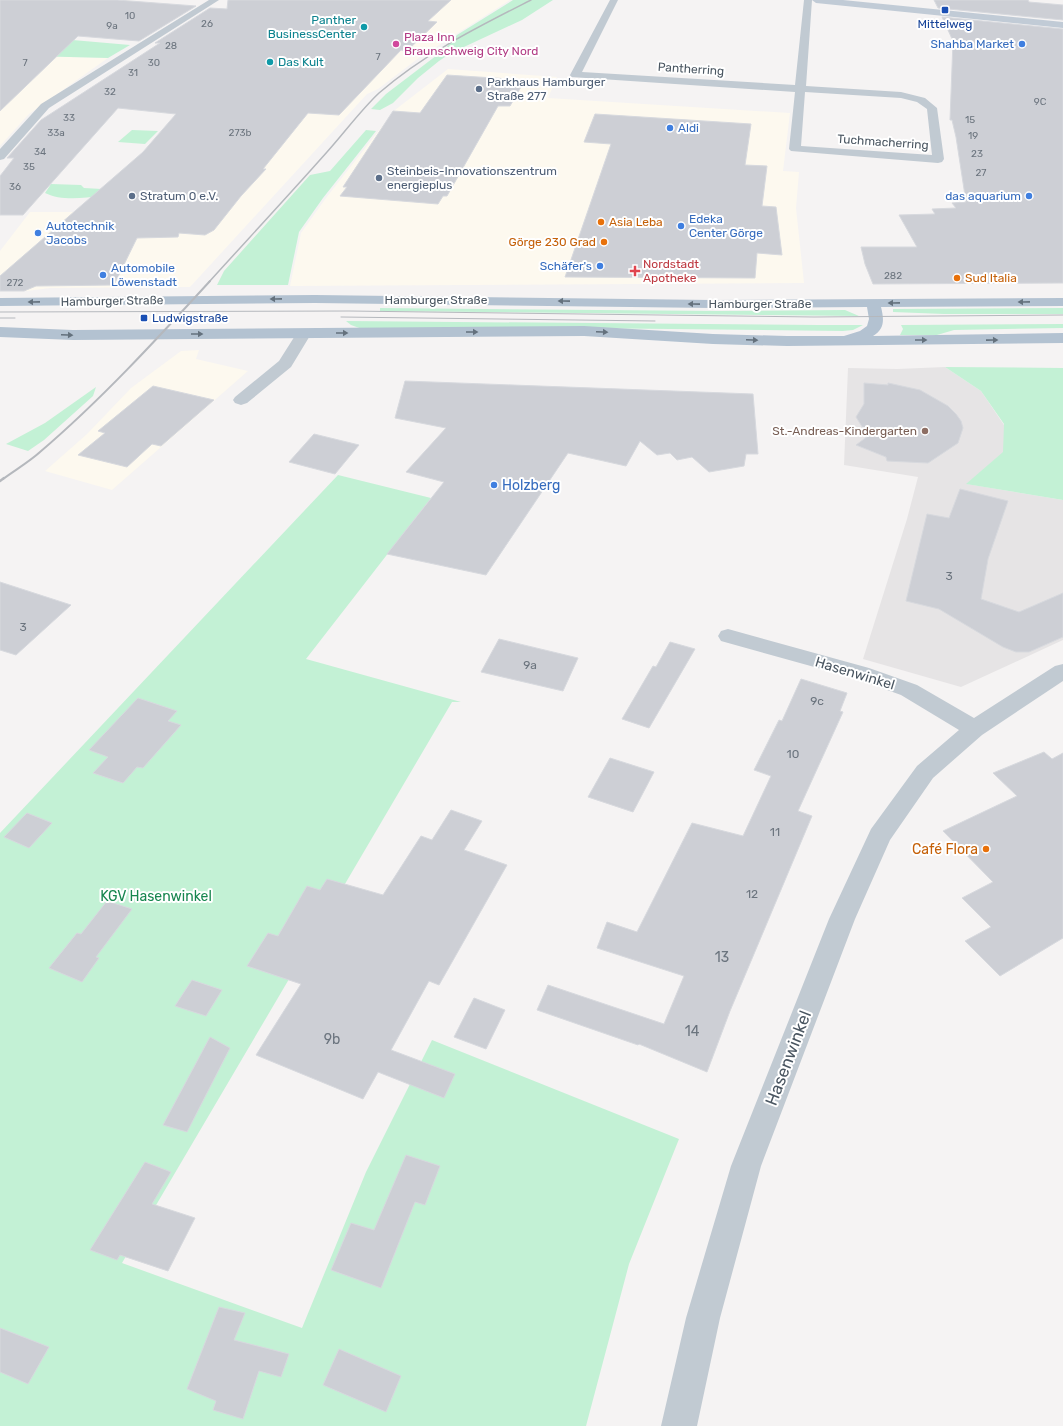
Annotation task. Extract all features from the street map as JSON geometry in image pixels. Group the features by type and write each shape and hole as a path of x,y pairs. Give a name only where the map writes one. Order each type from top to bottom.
{"main road":[{"name":"Hamburger Straße","path":"0,302 311,309 712,304 1063,302"},
{"path":"838,341 863,335 872,330 877,322 873,304"},
{"path":"303,334 311,309"},
{"path":"0,332 72,335 584,331 713,339 838,341 1063,338"}],"street":[{"path":"0,156 45,106 215,0"},
{"name":"Pantherring","path":"614,0 575,75 800,89"},
{"path":"800,89 808,0"},
{"path":"816,0 1063,25"},
{"name":"Tuchmacherring","path":"800,89 901,95 921,100 932,108 938,159 795,149 800,89"},
{"path":"241,400 285,364 303,334"},
{"name":"Hasenwinkel","path":"728,636 861,674 909,690 974,729"},
{"name":"Hasenwinkel","path":"679,1426 703,1318 746,1166 842,920 880,836 926,772 974,729 1063,671"}],"shaded area":[{"path":"0,0 130,0 31,56 108,58 29,114 0,146"},
{"path":"298,0 510,0 420,57 378,89 367,94 190,287 50,288 27,291 0,291 0,251 30,212 95,212 186,115 129,109 166,83"},
{"path":"448,69 557,77 548,98 790,113 783,171 799,172 796,208 804,283 290,286 301,233 326,198 395,110"},
{"path":"199,350 196,359 248,371 112,490 45,471 87,434 131,388 181,351"},
{"path":"945,367 981,391 1004,425 1004,452 967,484 1063,500 1063,640 961,687 863,659 907,519 918,477 844,465 848,368 897,369"}],"green space":[{"path":"513,0 553,0 522,20 451,53 418,78 393,103 380,110 371,109 386,94 445,49 457,35"},
{"path":"61,39 130,45 108,58 30,56"},
{"path":"132,130 158,131 145,144 118,142"},
{"path":"366,130 376,131 323,198 299,232 288,285 217,285 224,271 310,175 330,171"},
{"path":"51,184 81,185 84,188 102,189 101,196 87,198 65,198 51,196 45,193"},
{"path":"380,308 718,311 845,310 859,316 380,311"},
{"path":"1063,308 1063,314 944,314 893,312 893,309"},
{"path":"346,321 863,325 853,330 843,331 577,328 362,329 351,325"},
{"path":"1063,324 1063,328 954,330 937,335 900,335 903,329 901,325"},
{"path":"945,367 1063,368 1063,500 966,484 1003,452 1004,424 981,391"},
{"path":"96,387 93,396 44,440 28,451 6,444 45,423"},
{"name":"KGV Hasenwinkel","path":"338,475 431,498 306,659 461,702 452,702 122,1263 302,1328 366,1172 432,1040 679,1139 629,1264 586,1426 0,1426 0,833"}],"building":[{"path":"0,0 117,0 196,6 139,41 78,36 0,111"},
{"path":"228,0 451,0 428,21 437,22 407,51 401,50 339,115 308,113 263,169 266,169 241,196 214,230 205,235 179,233 178,237 137,238 114,285 36,286 24,291 0,291 0,276 143,152 176,114 118,108 23,215 0,215 0,176 14,158 7,158 41,120 160,43 155,43 210,8 227,9"},
{"path":"934,0 1028,0 1029,2 1063,5 1063,20 938,8"},
{"path":"942,17 1063,29 1063,283 873,284 865,264 861,247 917,247 899,215 935,214 932,209 956,208 952,203 966,202 956,137 952,120 950,120 953,41"},
{"path":"447,75 525,80 510,106 498,106 447,196 443,196 438,204 340,196 347,187 343,187 393,111 420,113"},
{"name":"Edeka Center Görge","path":"595,114 751,124 745,165 767,166 762,206 776,207 782,255 757,253 755,278 565,277 611,144 584,142"},
{"name":"Holzberg","path":"405,381 753,394 758,454 746,454 744,466 709,472 692,457 677,460 670,453 657,455 640,441 626,466 568,453 486,575 387,554 444,482 406,472 446,428 395,418"},
{"path":"864,383 888,385 888,383 920,390 948,406 961,421 963,428 958,443 928,463 887,461 886,457 856,445 868,436 856,417 864,404"},
{"path":"153,386 214,400 161,446 152,444 127,467 78,455 105,433 98,431"},
{"path":"314,434 359,445 335,474 289,462"},
{"path":"960,489 1008,501 988,559 981,599 1019,612 1063,593 1063,637 1029,652 1016,652 1003,647 939,609 906,601 927,514 949,518"},
{"path":"0,582 71,605 16,655 0,650"},
{"path":"499,639 578,658 563,691 481,672"},
{"path":"670,642 695,649 649,728 622,719 653,666 656,667"},
{"path":"801,679 847,693 840,711 843,712 798,811 812,816 730,1011 707,1072 639,1044 638,1045 537,1010 548,985 664,1024 684,976 597,948 607,922 637,932 692,823 743,836 771,776 754,770 779,720 782,721"},
{"path":"138,698 177,711 168,721 181,725 143,768 137,767 123,783 93,773 108,757 89,750"},
{"path":"1044,752 1052,759 1063,753 1063,938 1000,976 965,941 991,927 962,898 993,882 943,831 1017,796 993,773"},
{"path":"610,758 654,772 633,812 588,797"},
{"path":"451,810 482,821 464,850 507,865 439,985 429,981 391,1050 455,1074 444,1098 378,1072 363,1099 256,1055 301,984 247,966 268,933 278,936 307,886 320,890 327,879 383,895 421,836 432,840"},
{"path":"27,813 52,823 29,848 4,837"},
{"path":"107,901 132,909 96,957 99,958 82,982 49,968 77,933 81,934"},
{"path":"192,980 222,990 206,1016 175,1006"},
{"path":"474,998 505,1010 486,1049 454,1037"},
{"path":"210,1037 230,1048 187,1132 163,1125"},
{"path":"406,1155 440,1166 425,1205 415,1202 381,1288 331,1270 351,1223 374,1230"},
{"path":"145,1162 171,1172 152,1204 195,1218 168,1271 120,1255 117,1260 90,1250"},
{"path":"219,1307 245,1313 234,1340 289,1354 281,1377 259,1371 243,1419 213,1410 216,1401 187,1389"},
{"path":"0,1328 49,1347 28,1384 0,1372"},
{"path":"339,1349 401,1376 386,1412 323,1385"}],"tram line":[{"path":"0,312 349,311 814,317 1063,315"},
{"path":"341,317 655,321"},
{"path":"0,318 15,318"}],"railway":[{"path":"209,282 379,93 433,53 531,0"},
{"path":"3,479 36,456 85,412 149,347 210,281"},
{"path":"0,481 4,478"}],"place":[{"name":"Mittelweg","path":"945,10"},
{"name":"Panther BusinessCenter","path":"364,27"},
{"name":"Plaza Inn Braunschweig City Nord","path":"396,44"},
{"name":"Shahba Market","path":"1022,44"},
{"name":"Das Kult","path":"270,62"},
{"name":"Parkhaus Hamburger Straße 277","path":"479,89"},
{"name":"Aldi","path":"670,128"},
{"name":"Steinbeis-Innovationszentrum energieplus","path":"379,178"},
{"name":"Stratum 0 e.V.","path":"132,196"},
{"name":"das aquarium","path":"1029,196"},
{"name":"Asia Leba","path":"601,222"},
{"name":"Edeka Center Görge","path":"681,226"},
{"name":"Autotechnik Jacobs","path":"38,233"},
{"name":"Görge 230 Grad","path":"604,242"},
{"name":"Schäfer's","path":"600,266"},
{"name":"Nordstadt Apotheke","path":"635,271"},
{"name":"Automobile Löwenstadt","path":"103,275"},
{"name":"Sud Italia","path":"957,278"},
{"name":"Ludwigstraße","path":"144,318"},
{"name":"St.-Andreas-Kindergarten","path":"925,431"},
{"name":"Holzberg","path":"494,485"},
{"name":"Café Flora","path":"986,849"}]}
